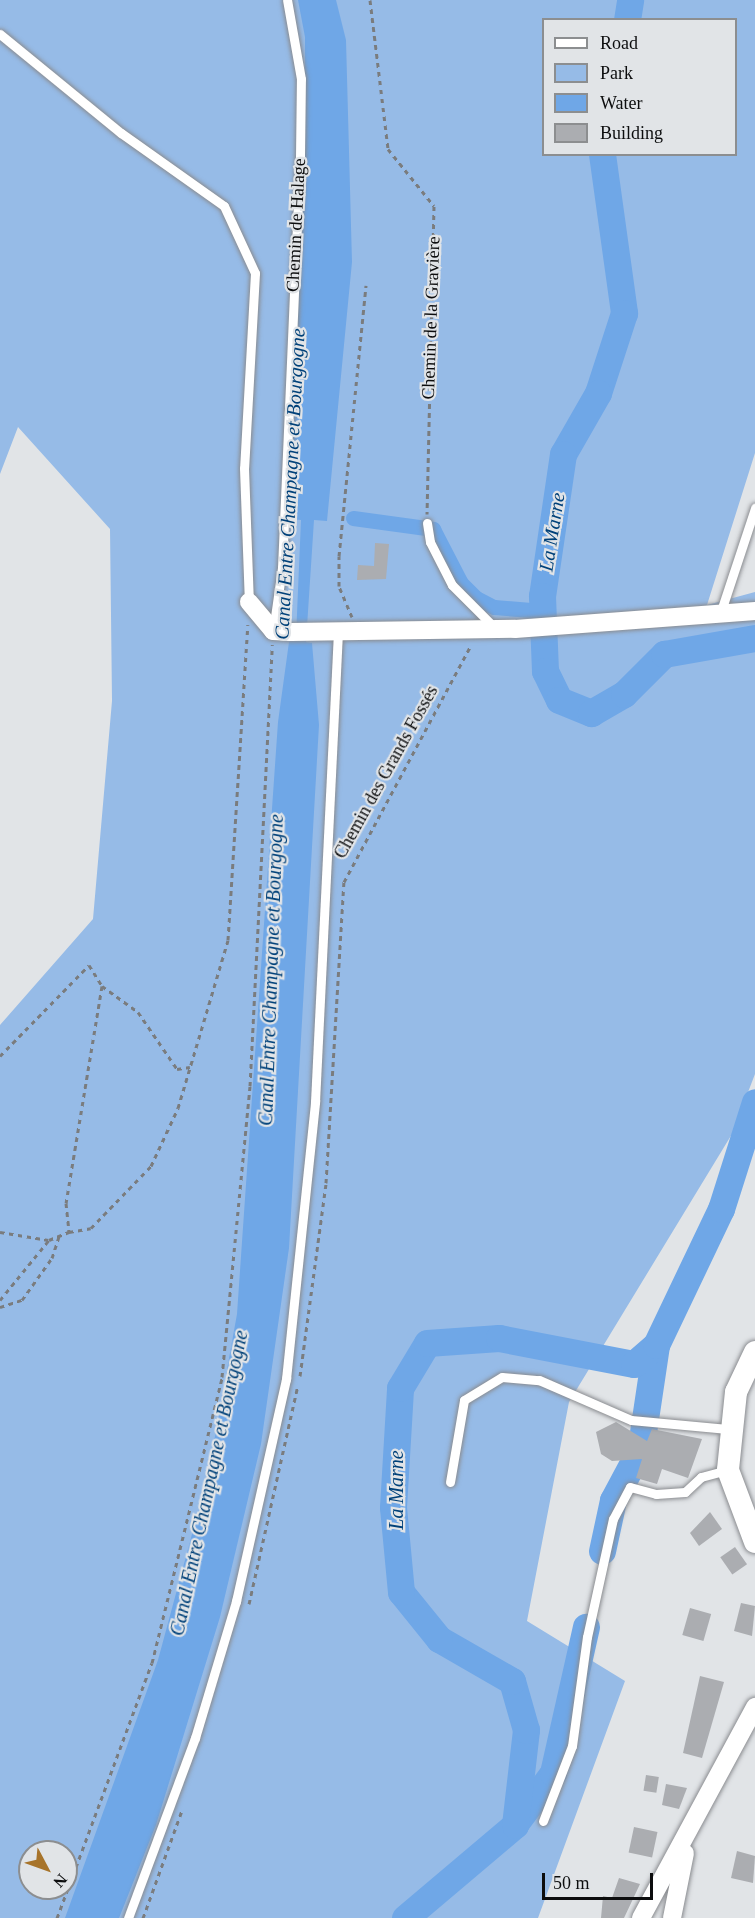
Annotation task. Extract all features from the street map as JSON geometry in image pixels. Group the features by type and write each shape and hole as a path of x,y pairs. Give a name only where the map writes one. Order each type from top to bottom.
{"street":[{"path":"249,602 282,631 330,632 515,629 719,616 755,611"},
{"path":"755,1352 736,1392 728,1429 728,1470 755,1542"},
{"path":"642,1918 687,1842 755,1707"},
{"path":"672,1918 687,1842"}],"lane":[{"name":"Chemin de Halage","path":"282,631 282,568 302,79 287,0"},
{"path":"0,34 121,133 224,206 255,273 244,468 249,602"},
{"path":"719,616 755,508"},
{"path":"427,527 452,585 497,629"},
{"path":"128,1918 195,1738 236,1601 286,1379 304,1253 315,1102 330,632"},
{"path":"450,1482 464,1400 502,1377 539,1380 632,1420 654,1420 728,1429"},
{"path":"543,1821 572,1746 587,1637 613,1519 630,1488 656,1494 685,1492 701,1477 728,1470"}],"path":[{"name":"Chemin de la Gravière","path":"369,0 388,149 434,206 427,527"},
{"path":"357,630 339,586 339,556 366,285"},
{"path":"0,1300 49,1240 69,1232 91,1228 151,1166 190,1067 228,940 249,602"},
{"name":"Chemin des Grands Fossés","path":"342,911 346,870 415,754 467,648 497,629"},
{"path":"57,1918 152,1663 222,1377 250,1086 282,631"},
{"path":"0,1056 89,965 102,986 138,1012 177,1069 190,1067"},
{"path":"69,1232 66,1203 102,986"},
{"path":"0,1232 49,1240"},
{"path":"0,1307 22,1300 52,1258 59,1236"}],"green space":[{"path":"0,0 755,0 755,453 707,605 755,592 755,1074 732,1134 569,1402 527,1621 625,1681 538,1918 0,1918 0,1025 93,919 112,701 110,529 18,427 0,474"}],"water":[{"name":"Canal Entre Champagne et Bourgogne","path":"298,0 336,0 346,40 352,262 327,521 314,520 306,642 312,643 319,725 289,1248 261,1444 220,1617 156,1825 119,1918 65,1918 71,1900 78,1900 78,1882 158,1660 208,1475 237,1314 278,722 289,642 296,637 301,520 291,519 289,476 305,120 305,37"}],"building":[{"path":"375,543 389,544 386,579 357,580 358,565 374,566"},
{"path":"616,1422 647,1441 652,1429 702,1439 688,1478 662,1469 657,1484 636,1478 642,1459 612,1461 601,1454 596,1432"},
{"path":"710,1512 722,1529 699,1546 690,1533"},
{"path":"735,1547 747,1564 732,1575 720,1557"},
{"path":"741,1603 755,1606 752,1636 734,1631"},
{"path":"690,1608 711,1614 703,1641 682,1635"},
{"path":"700,1676 724,1682 702,1758 683,1753"},
{"path":"646,1775 659,1777 656,1793 643,1791"},
{"path":"666,1784 687,1788 679,1809 662,1805"},
{"path":"634,1827 657,1832 652,1857 629,1852"},
{"path":"737,1851 755,1856 753,1883 731,1878"},
{"path":"619,1878 640,1884 624,1918 601,1918 603,1896 612,1898"}],"waterway":[{"name":"La Marne","path":"627,18 630,0"},
{"name":"La Marne","path":"602,156 624,313 598,393 563,454 542,596 545,671 559,700 591,713 624,694 664,654 755,638"},
{"path":"353,518 433,529 461,583 476,598 494,607 543,611"},
{"name":"La Marne","path":"405,1918 515,1825 526,1730 512,1681 439,1639 401,1592 393,1507 400,1388 427,1343 499,1338 634,1364 656,1345 721,1209 755,1102"},
{"name":"La Marne","path":"642,1439 656,1345"},
{"name":"La Marne","path":"602,1551 613,1500 636,1457"},
{"name":"La Marne","path":"515,1824 553,1773 586,1627"}]}
